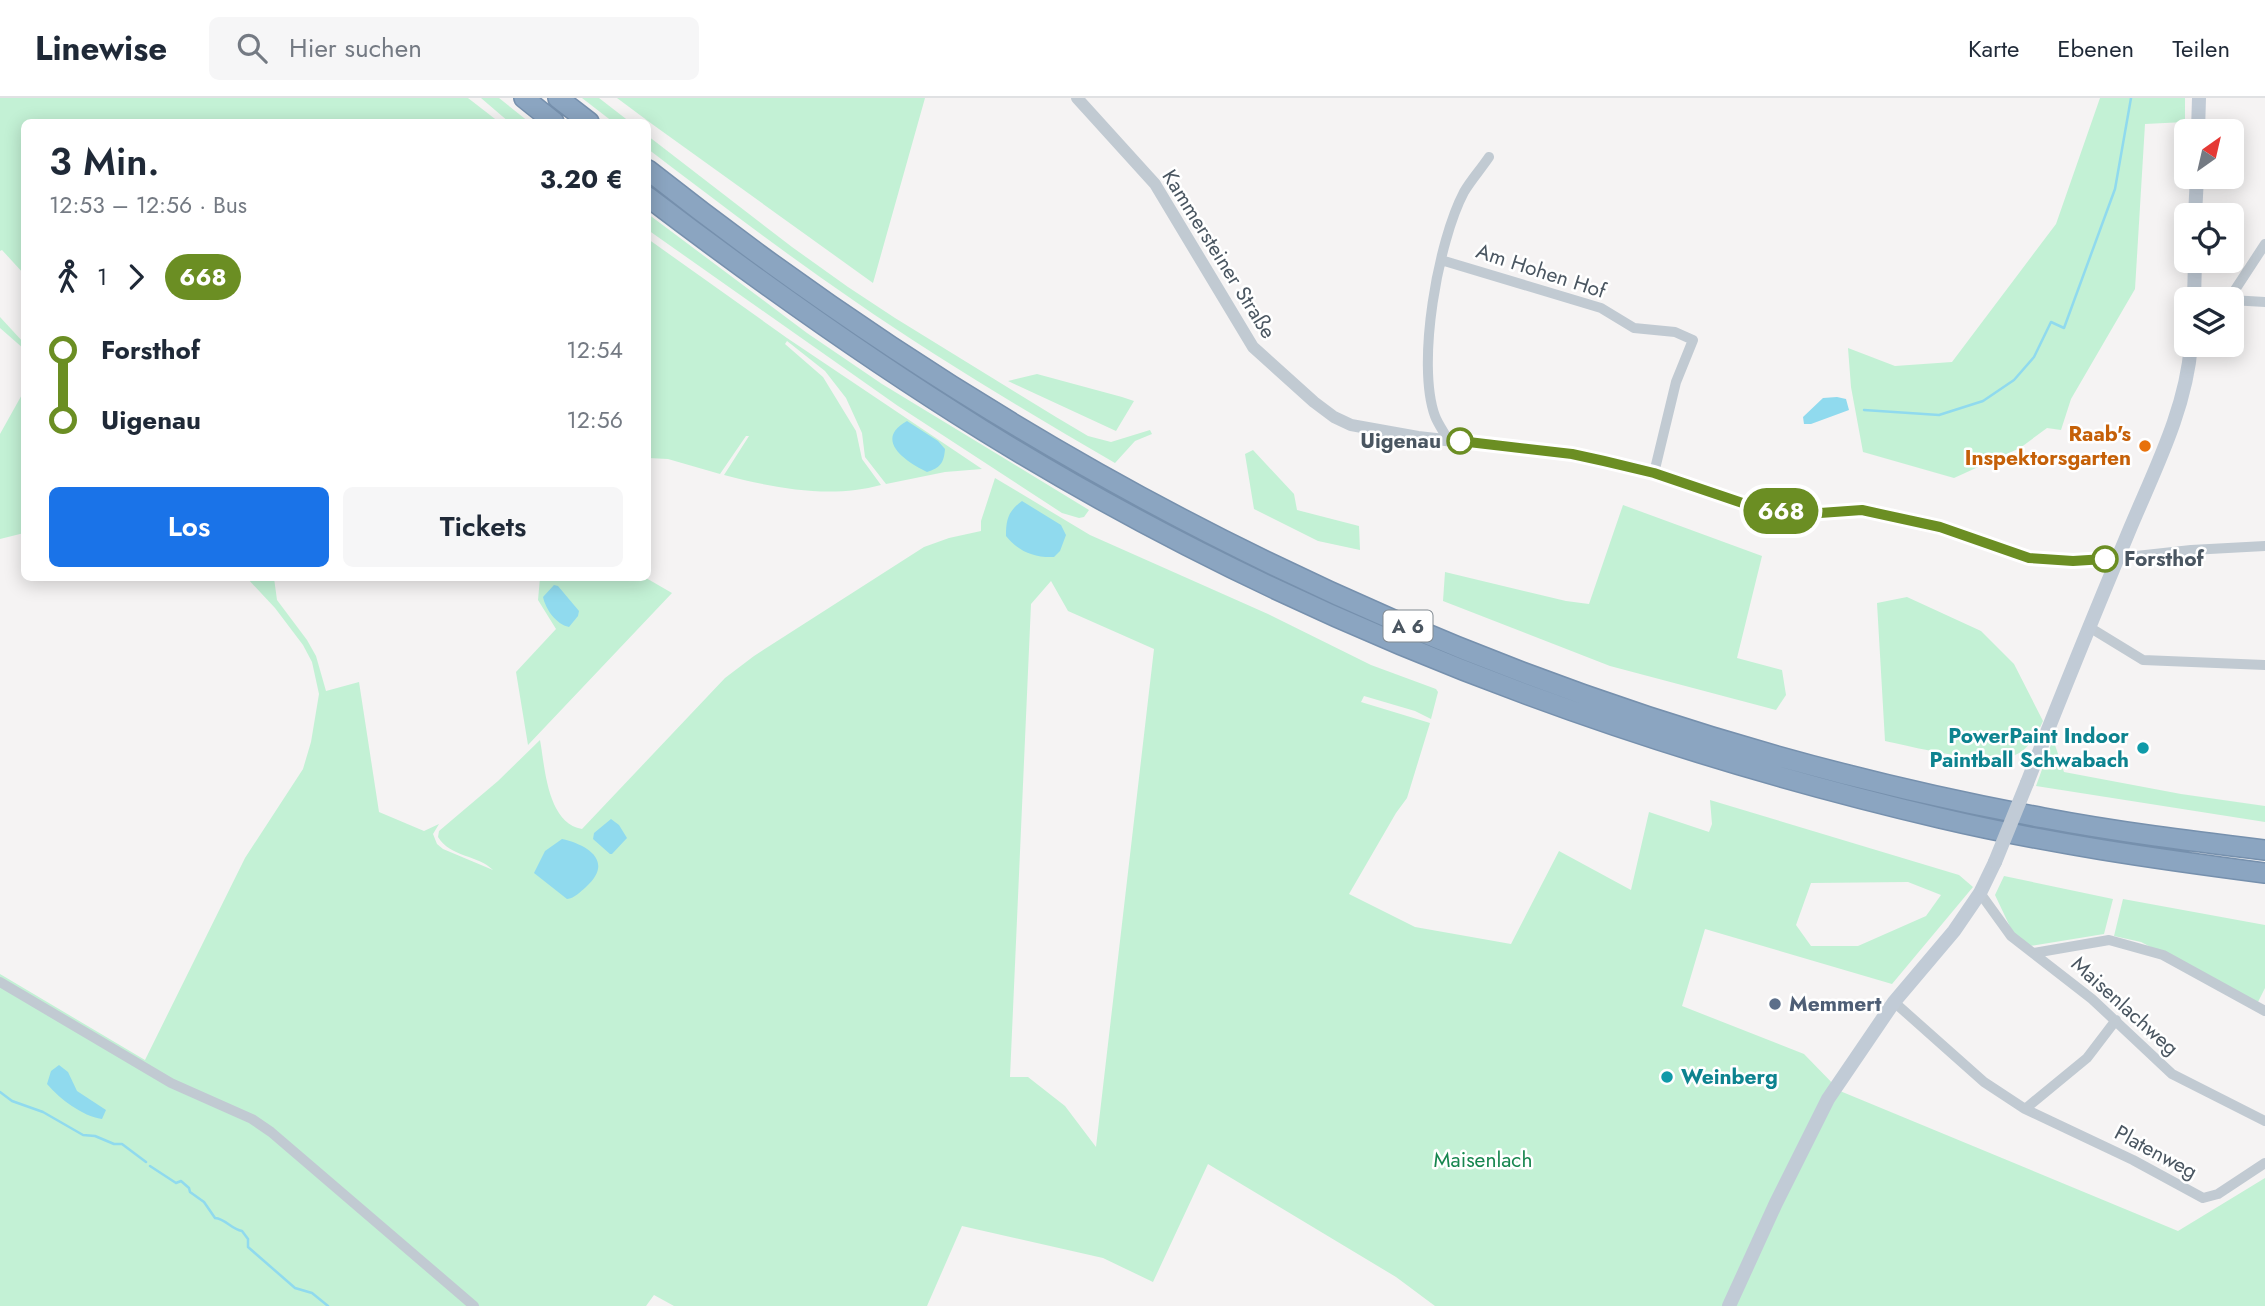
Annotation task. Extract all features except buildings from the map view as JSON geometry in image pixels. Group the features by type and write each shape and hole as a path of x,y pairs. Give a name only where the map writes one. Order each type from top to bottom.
{"highway":[{"path":"524,98 550,119"},
{"path":"558,98 585,119"},
{"name":"A 6","path":"651,172 703,214 855,324 1073,461 1289,574 1448,644 1633,712 1872,780 2042,818 2159,837 2265,850"},
{"name":"A 6","path":"651,199 745,271 987,433 1185,544 1303,602 1428,656 1628,732 1847,795 1943,819 2024,835 2265,873"}],"main road":[{"path":"2198,119 2199,98"},
{"path":"1729,1306 1828,1099 1894,1002 1954,931 1980,892 1995,862 2169,436 2182,396 2189,357"}],"street":[{"name":"Kammersteiner Straße","path":"1077,98 1155,184 1253,346 1266,361 1334,417 1351,425 1448,440 1572,454 1654,473 1766,511 1820,513 1862,510 1940,527 2029,558 2073,561 2118,558"},
{"name":"Am Hohen Hof","path":"1448,440 1435,416 1427,366 1432,309 1441,260 1453,218 1465,191 1489,158"},
{"path":"2238,287 2265,244"},
{"name":"Am Hohen Hof","path":"1441,260 1601,308 1634,328 1675,332 1693,340 1676,382 1654,473"},
{"path":"2244,301 2265,302"},
{"path":"2118,558 2265,546"},
{"path":"2089,627 2143,660 2265,666"},
{"name":"Maisenlachweg","path":"1980,892 2011,936 2116,1020 2172,1073 2265,1121"},
{"path":"2034,953 2109,940 2164,955 2265,1011"},
{"path":"0,982 171,1083 252,1119 271,1132 474,1306"},
{"name":"Platenweg","path":"1894,1002 1984,1082 2025,1109 2133,1160 2203,1199 2218,1194 2265,1163"},
{"path":"2025,1109 2087,1058 2116,1020"}],"green space":[{"path":"0,98 468,98 495,119 21,119 21,271 0,251"},
{"path":"481,98 499,98 525,119 506,119"},
{"path":"582,98 599,98 626,119 609,119"},
{"path":"617,98 925,98 873,283 652,124 651,119 645,119"},
{"path":"2100,98 2185,98 2185,119 2174,119 2174,123 2145,124 2135,289 2071,399 2061,430 2047,428 2020,448 1954,478 1863,452 1851,387 1848,348 1895,366 1952,362 2056,224"},
{"path":"651,138 848,287 1088,436 1111,442 1150,430 1152,434 1135,441 1115,463 917,343 749,226 651,151"},
{"path":"651,216 807,333 882,384 1089,510 1084,517 1079,518 1062,513 898,406 651,232"},
{"path":"651,241 787,338 982,469 945,472 886,484 865,457 862,433 846,398 825,371 787,341 785,344 823,377 856,431 862,459 881,485 842,491 802,490 724,475 749,436 746,436 720,474 668,459 651,458"},
{"path":"0,317 21,340 21,346 0,328"},
{"path":"1037,374 1134,401 1116,431 1008,381"},
{"path":"21,396 21,534 0,539 0,434"},
{"path":"1253,450 1294,494 1297,510 1359,526 1360,550 1318,541 1254,509 1245,454"},
{"name":"Maisenlach","path":"995,478 1090,535 1268,614 1371,665 1436,689 1438,692 1431,719 1415,711 1364,696 1361,702 1430,723 1407,798 1349,894 1415,927 1511,944 1559,851 1631,890 1649,812 1709,832 1712,824 1710,800 1959,875 1973,887 1892,984 1705,929 1682,1006 1804,1054 1840,1091 2178,1231 2265,1178 2265,1306 1435,1306 1396,1277 1208,1164 1153,1282 1103,1258 962,1226 927,1306 674,1306 654,1295 646,1306 0,1306 0,974 145,1060 245,858 303,769 311,742 319,694 312,662 303,645 275,608 250,581 274,581 277,600 316,656 326,691 359,682 379,812 424,831 439,824 433,834 437,844 493,870 443,844 438,837 439,831 498,781 540,740 546,778 555,805 570,825 582,829 725,678 754,656 924,547 981,531 981,521","holes":["1051,581 1068,611 1154,649 1096,1147 1065,1106 1028,1077 1010,1077 1031,604","1908,882 1941,895 1926,916 1858,946 1811,946 1796,925 1811,883"]},
{"path":"1623,505 1762,556 1737,658 1782,670 1786,695 1776,710 1610,666 1443,601 1445,572 1589,604"},
{"path":"540,581 651,581 672,593 528,745 516,672 556,629 538,600"},
{"path":"1907,597 1981,631 2014,664 2043,721 2031,742 2021,752 2009,757 1974,758 1885,741 1877,603"},
{"path":"2053,739 2064,772 2181,794 2265,806 2265,822 2036,786"},
{"path":"2004,876 2113,899 2104,934 2030,946 2013,933 1995,895"},
{"path":"2123,899 2265,925 2265,988 2258,1002 2141,942 2114,936"}],"water":[{"path":"1823,398 1846,399 1849,410 1804,424 1803,417"},
{"path":"907,421 938,441 945,449 944,458 935,469 927,472 896,450 893,436 897,428"},
{"path":"1022,501 1061,525 1066,535 1060,551 1054,557 1027,552 1006,536 1009,516"},
{"path":"554,585 558,586 579,611 569,627 556,620 544,602 543,597"},
{"path":"611,819 619,825 627,838 610,854 593,839 594,833"},
{"path":"562,839 589,850 598,862 594,878 577,894 567,899 534,873 545,851"},
{"path":"59,1065 68,1072 77,1091 106,1110 102,1119 72,1106 47,1084 51,1071"}],"waterway":[{"path":"1864,410 1939,415 1983,401 2014,380 2034,357 2051,322 2064,328 2115,189 2131,98"},
{"path":"0,1092 12,1101 43,1112 83,1135 122,1144 146,1162"},
{"path":"150,1166 176,1183 181,1181 204,1202 215,1218 242,1231 248,1239 248,1247 295,1288 312,1293 328,1306"}],"bus line":[{"name":"668","path":"1460,441 1572,454 1604,461 1654,473 1766,511 1820,513 1862,510 1940,527 2029,558 2073,561 2105,559"}],"place":[{"name":"Uigenau","path":"1460,441"},
{"name":"Raab's Inspektorsgarten","path":"2145,446"},
{"name":"Forsthof","path":"2105,559"},
{"name":"PowerPaint Indoor Paintball Schwabach","path":"2143,748"},
{"name":"Memmert","path":"1775,1004"},
{"name":"Weinberg","path":"1667,1077"}]}
